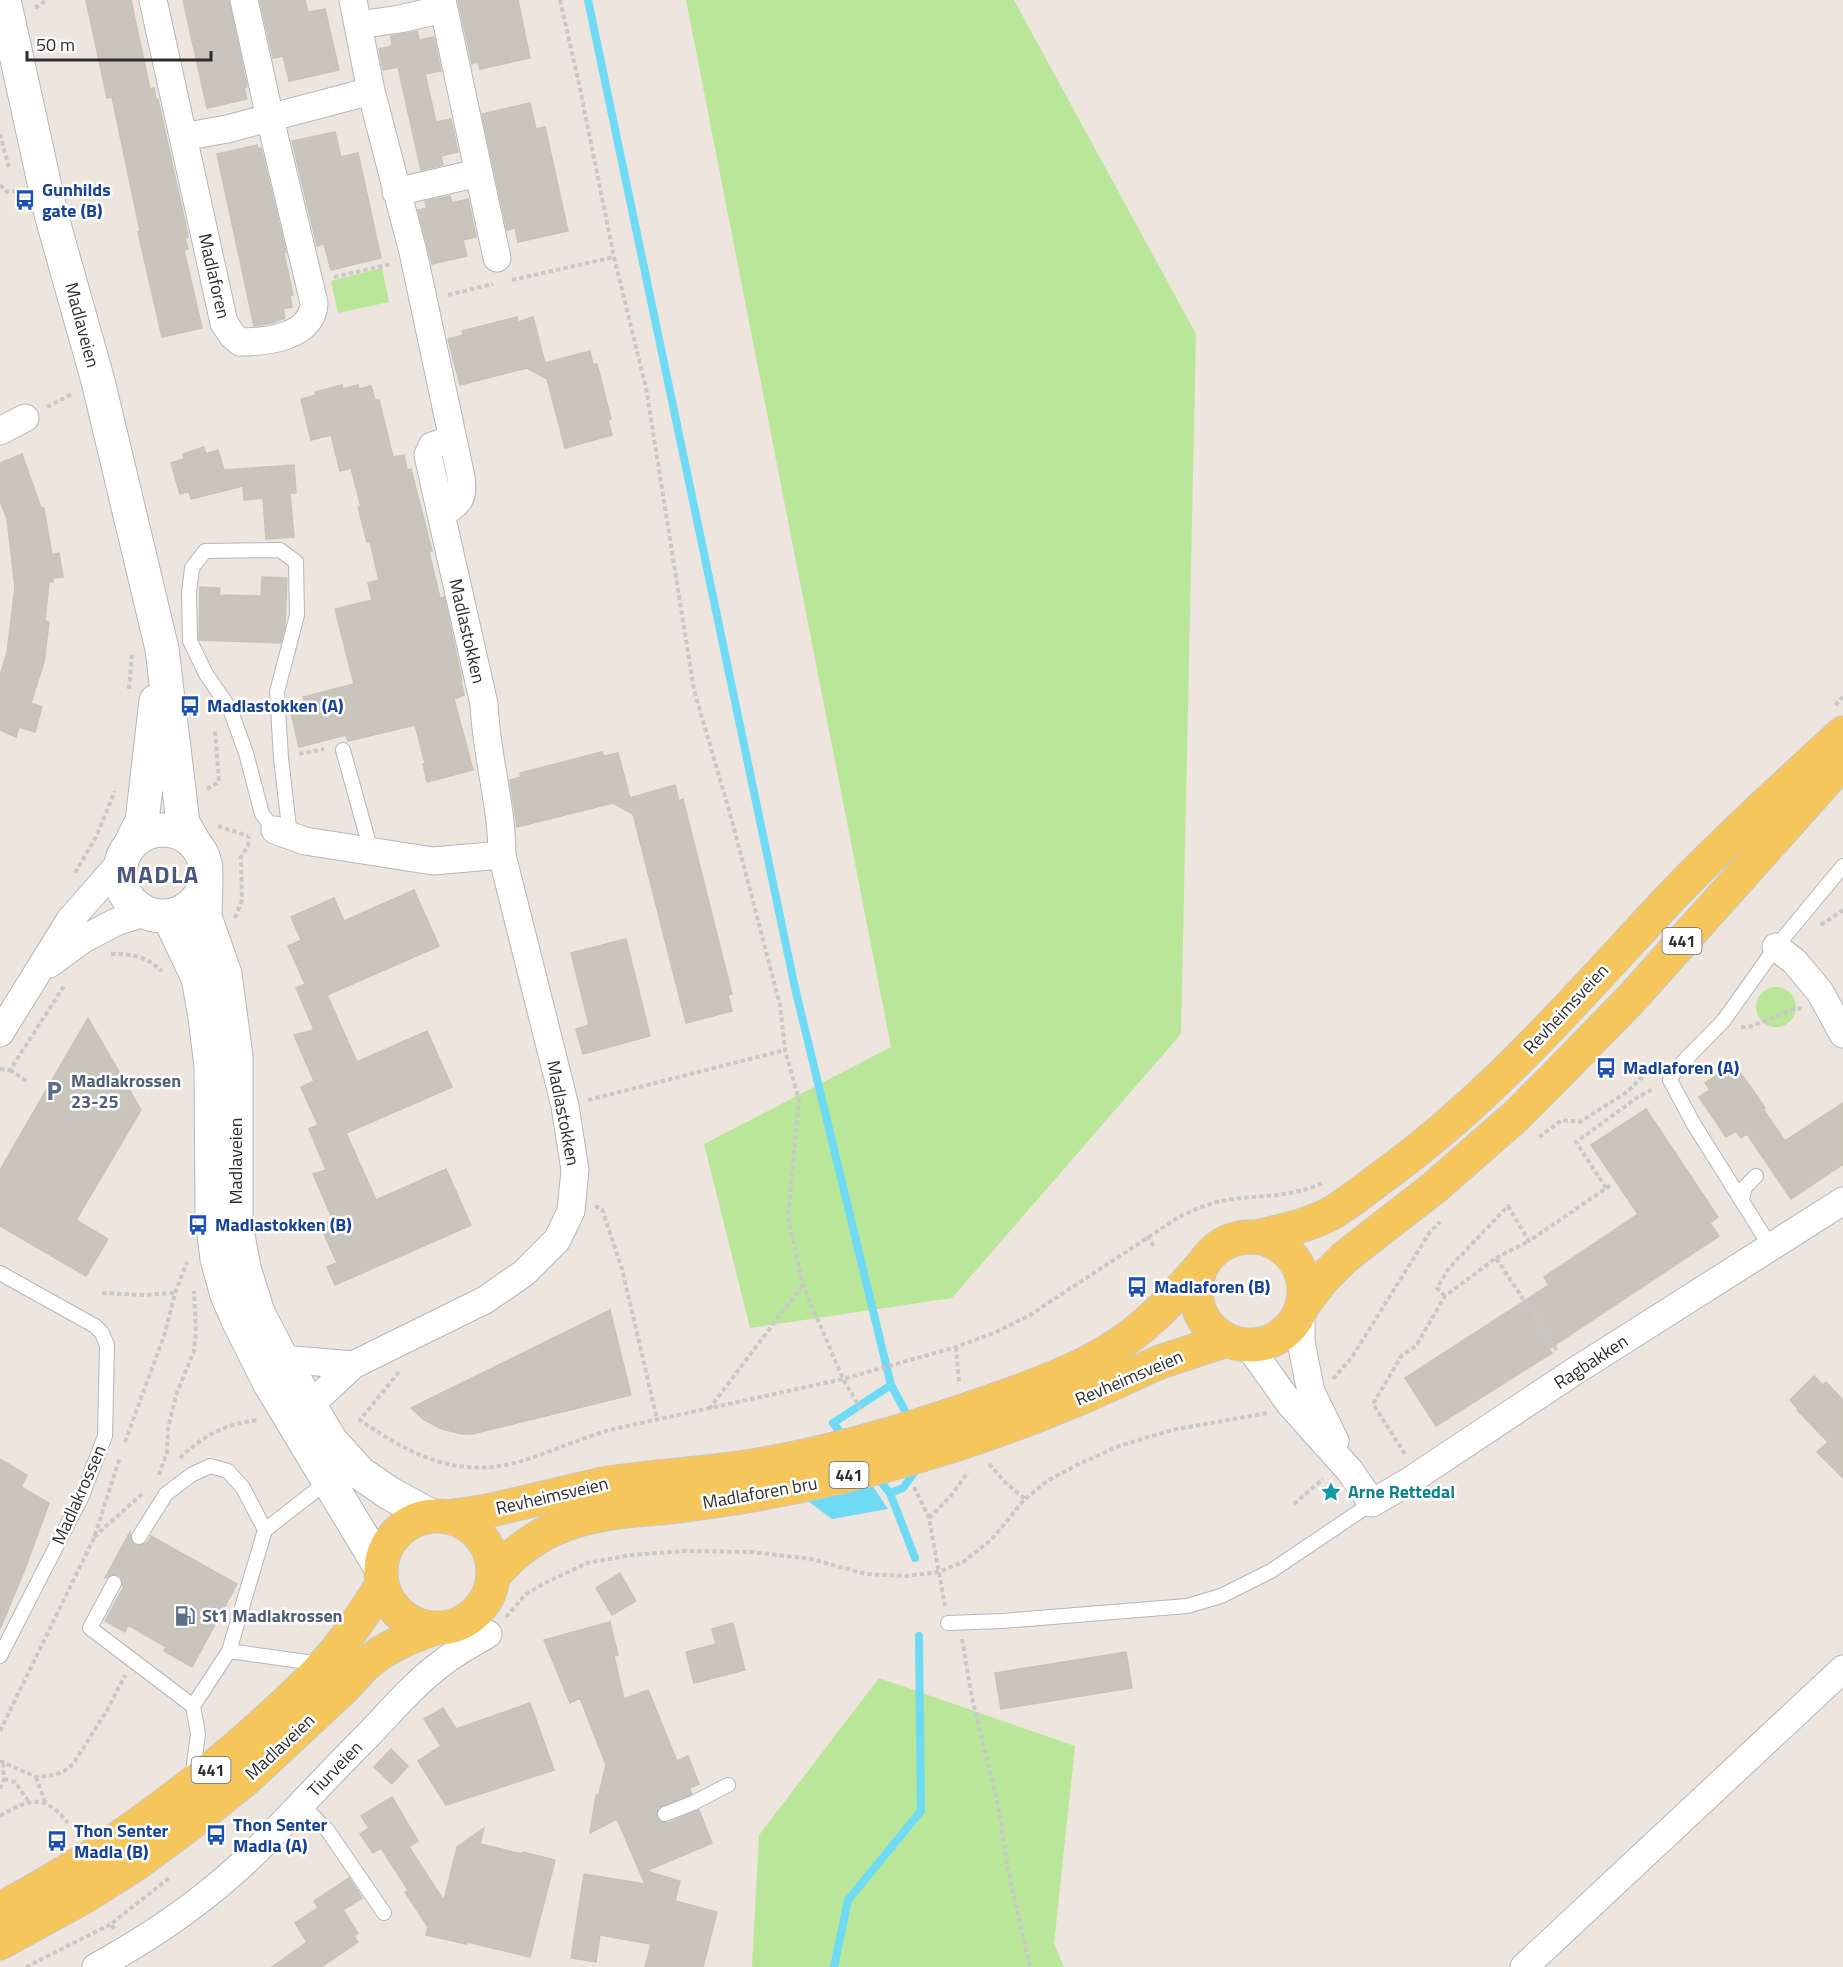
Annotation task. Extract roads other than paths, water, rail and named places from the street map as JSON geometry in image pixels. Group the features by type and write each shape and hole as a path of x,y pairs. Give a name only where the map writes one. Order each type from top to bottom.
{"main road":[{"name":"Madlaveien","path":"4,0 51,214 98,381 147,650 183,823 203,834"},
{"name":"Madlaveien","path":"125,853 142,822 147,650"},
{"name":"Revheimsveien","path":"1256,1237 1298,1227 1328,1215 1408,1158 1445,1127 1527,1051 1675,894 1763,806 1839,719"},
{"name":"441","path":"1238,1342 1268,1342 1276,1338 1291,1325 1322,1280 1345,1257 1435,1187 1516,1116 1631,999 1843,762"},
{"path":"165,830 203,834 206,881 195,903 157,915 132,904 123,892 120,877 125,853 141,835 165,830"},
{"name":"Madlaveien","path":"206,881 205,917 225,974 236,1056 236,1225 244,1268 258,1312 282,1359 331,1440 360,1473 388,1494 439,1516"},
{"name":"Madlaveien","path":"0,1909 84,1862 191,1786 283,1707 346,1639 381,1576 270,1384 227,1294 217,1259 212,1217 211,1066 198,978 157,915"},
{"path":"1256,1237 1272,1241 1296,1262 1302,1277 1304,1293 1301,1308"},
{"name":"441","path":"1204,1263 1211,1253 1232,1240 1256,1237"},
{"path":"1204,1263 1197,1282 1197,1302 1205,1320 1219,1335 1238,1342"},
{"name":"Revheimsveien","path":"1026,1404 1076,1368 1109,1351 1137,1331 1165,1307 1204,1263"},
{"name":"Revheimsveien","path":"1026,1404 1085,1396 1160,1362 1238,1342"},
{"name":"Madlaforen bru","path":"658,1492 752,1466 834,1448 969,1410 1026,1404"},
{"name":"Revheimsveien","path":"439,1516 487,1511 607,1483 658,1492"},
{"name":"Revheimsveien","path":"493,1576 526,1544 551,1529 586,1517 630,1510 658,1492"},
{"path":"439,1516 463,1522 476,1532 486,1545 492,1560 493,1576"},
{"name":"441","path":"381,1576 384,1553 391,1539 416,1520 439,1516"},
{"path":"381,1576 387,1599 396,1610 407,1620 421,1626 435,1628"},
{"name":"441","path":"435,1628 452,1626 468,1619 489,1593 493,1576"},
{"name":"Madlaveien","path":"0,1943 84,1897 136,1864 246,1779 380,1653 404,1640 435,1628"}],"street":[{"name":"Madlaforen","path":"153,0 224,323 231,335 240,342 250,342 295,333 304,326 314,312 314,303 244,0"},
{"path":"478,173 396,192 371,91 355,13 400,19 442,4 497,258"},
{"path":"183,137 270,118 371,91"},
{"name":"Madlastokken","path":"310,1404 353,1365 485,1300 524,1273 557,1240 571,1211 575,1170 565,1106 502,855 502,829 485,726 484,704 441,514 461,499 463,491 434,347 396,192"},
{"path":"0,431 25,418"},
{"path":"283,833 305,841 434,861 502,855"},
{"path":"0,1033 70,920 125,853"},
{"path":"39,972 82,940 116,922 157,915"},
{"path":"1776,947 1795,962 1820,992 1843,1034"},
{"name":"Ragbakken","path":"1372,1503 1843,1201"},
{"path":"1301,1308 1301,1342 1311,1392 1339,1478"},
{"path":"1238,1342 1290,1404 1339,1478 1372,1503"},
{"path":"282,1359 353,1365"},
{"name":"Tiurveien","path":"96,1967 176,1919 213,1889 262,1845 414,1687 442,1663 488,1634"},
{"path":"1540,1961 1843,1669"}],"lane":[{"path":"280,550 296,562 297,615 277,692 283,833 262,814 246,753 230,709 206,674 190,641 189,593 192,568 205,551 280,550"},
{"path":"338,749 371,851"},
{"path":"1770,1246 1693,1123 1670,1080 1680,1065 1718,1027 1776,947 1843,867"},
{"path":"1742,1199 1745,1187 1756,1176"},
{"name":"Madlakrossen","path":"0,1273 95,1326 102,1333 107,1345 105,1436 82,1496 0,1656"},
{"path":"139,1537 166,1494 191,1475 210,1466 228,1471 243,1488 265,1530"},
{"path":"193,1706 229,1651 265,1530 328,1481"},
{"path":"955,1623 1187,1606 1221,1596 1270,1571 1372,1503"},
{"path":"114,1583 90,1628 193,1706 198,1734 191,1786"},
{"path":"229,1651 323,1665"},
{"path":"665,1814 728,1785"},
{"path":"301,1804 328,1831 384,1913"}],"water":[{"path":"845,1444 888,1509 832,1519 793,1490"}],"waterway":[{"path":"588,0 795,988 891,1385 910,1420"},
{"path":"844,1437 833,1423 891,1385"},
{"path":"890,1493 903,1488 917,1469"},
{"path":"876,1476 890,1493 915,1558"},
{"path":"834,1967 848,1900 921,1811 919,1636"}],"place":[{"name":"Gunhilds gate (B)","path":"25,200"},
{"name":"Madlastokken (A)","path":"190,706"},
{"name":"Madlaforen (A)","path":"1606,1068"},
{"name":"Madlakrossen 23-25","path":"54,1091"},
{"name":"Madlastokken (B)","path":"198,1225"},
{"name":"Madlaforen (B)","path":"1137,1287"},
{"name":"Arne Rettedal","path":"1331,1492"},
{"name":"St1 Madlakrossen","path":"185,1616"},
{"name":"Thon Senter Madla (A)","path":"216,1835"},
{"name":"Thon Senter Madla (B)","path":"57,1841"}],"district":[{"name":"MADLA","path":"158,875"}]}
